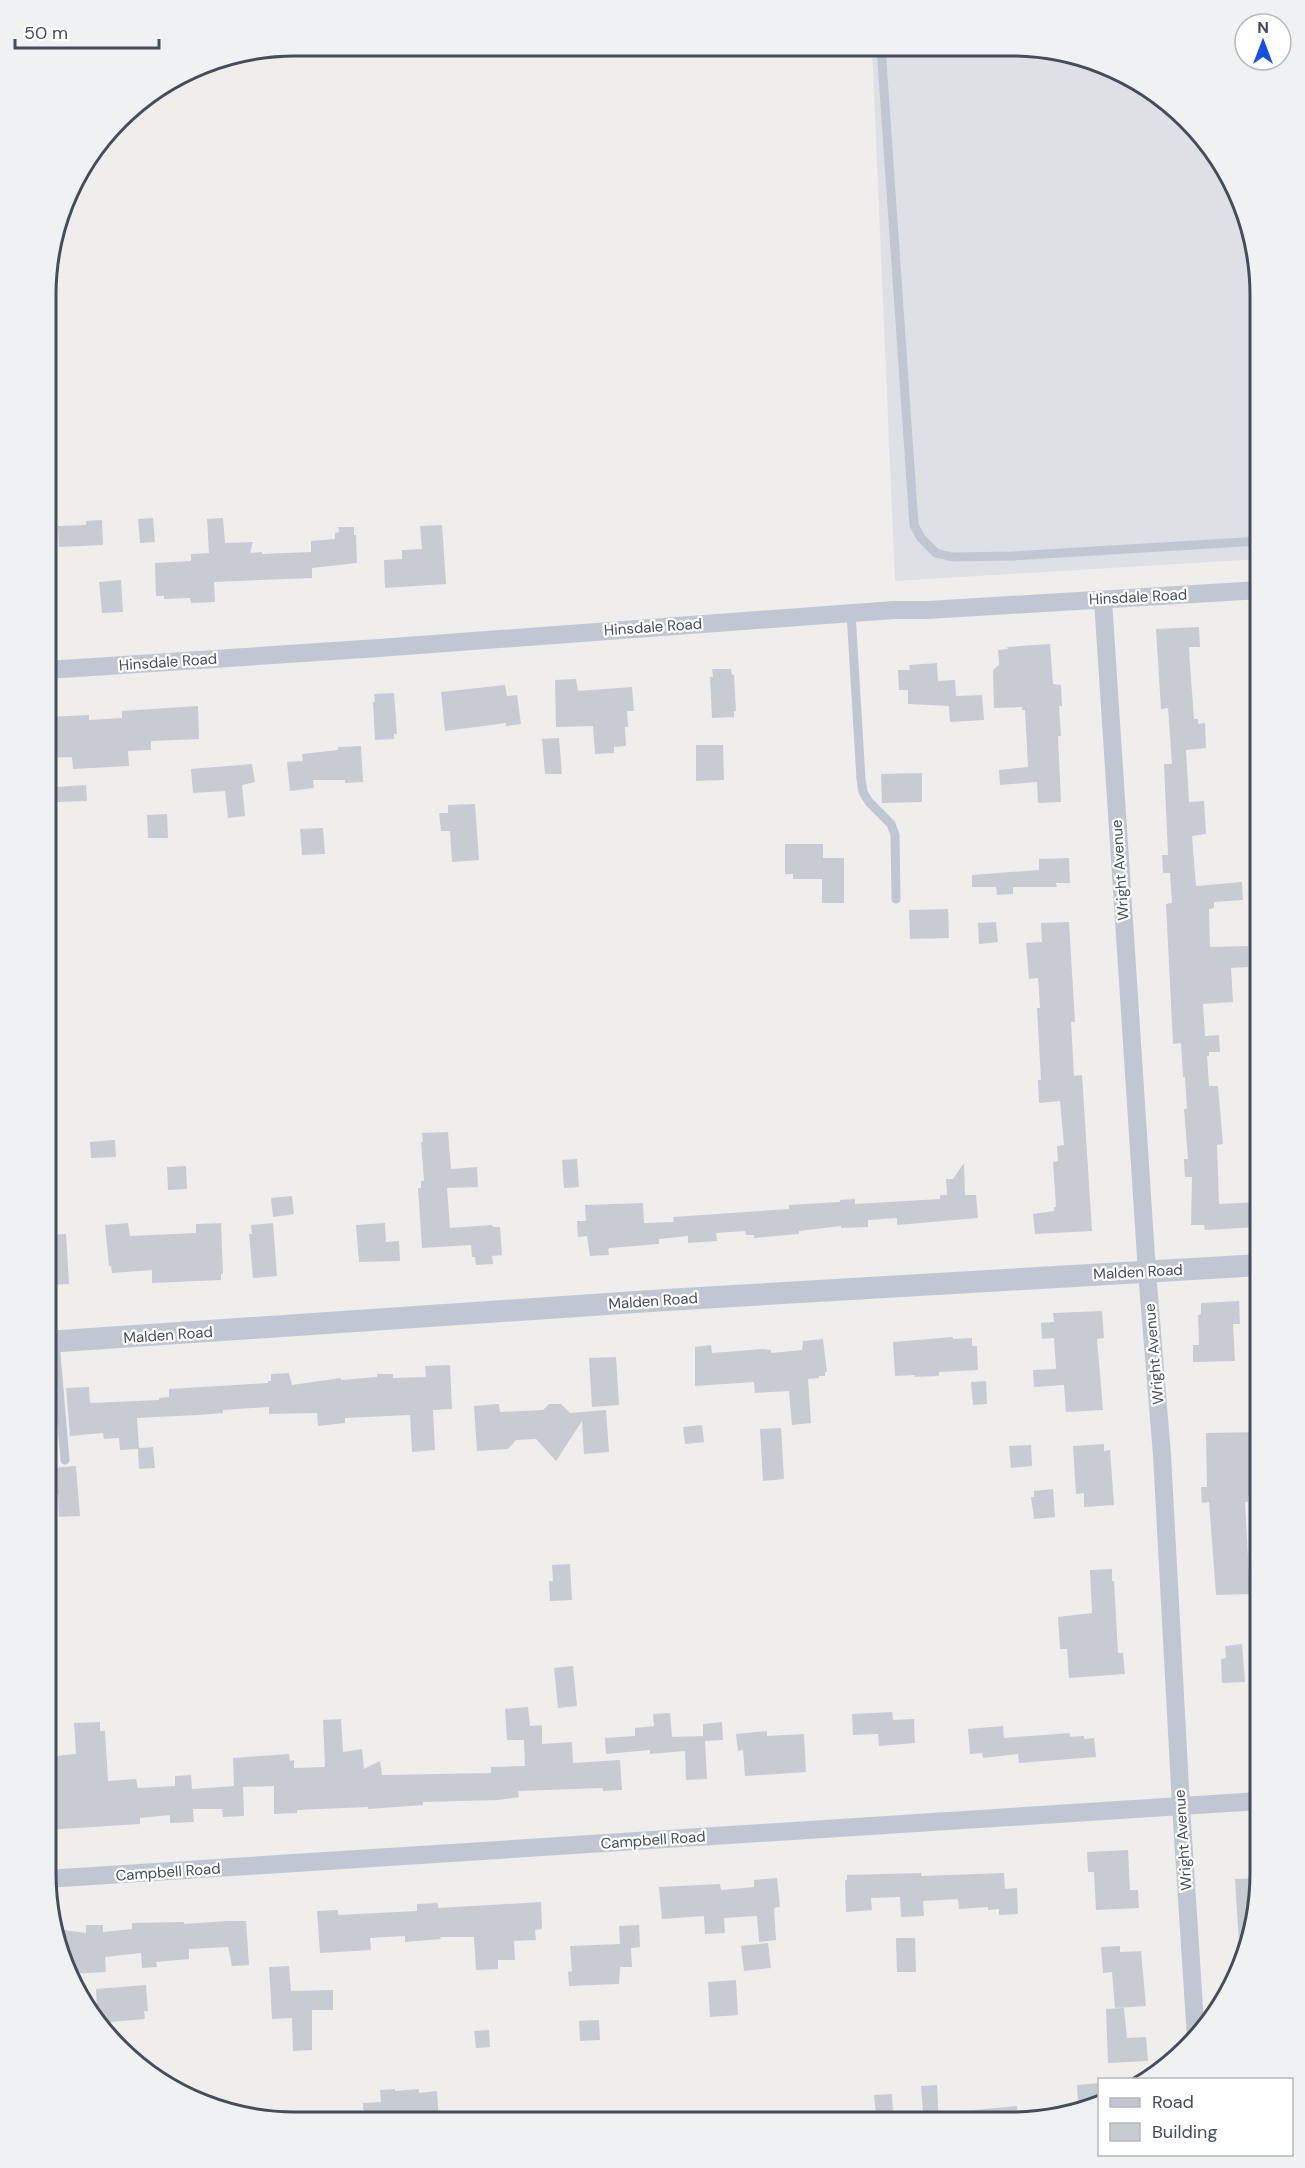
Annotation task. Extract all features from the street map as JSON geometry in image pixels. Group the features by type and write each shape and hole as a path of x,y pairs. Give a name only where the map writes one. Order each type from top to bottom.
{"street":[{"name":"Hinsdale Road","path":"56,669 851,613 1250,591"},
{"name":"Wright Avenue","path":"1103,600 1147,1272 1162,1455 1195,2025"},
{"name":"Malden Road","path":"56,1342 678,1299 1250,1266"},
{"name":"Campbell Road","path":"56,1879 1250,1802"}],"lane":[{"path":"882,56 914,525 921,538 936,553 952,557 1013,556 1250,542"},
{"path":"851,613 863,792 869,802 891,824 895,835 896,899"},
{"path":"56,1389 65,1460"}],"shaded area":[{"path":"872,56 1026,56 1057,60 1087,68 1130,87 1180,125 1218,175 1237,218 1245,248 1250,294 1250,560 895,581"}],"building":[{"path":"153,518 155,542 140,543 138,519"},
{"path":"223,518 225,543 253,542 250,553 262,552 262,554 311,552 311,541 335,539 335,533 339,532 338,527 354,527 357,563 312,568 312,578 214,582 215,602 191,603 190,598 164,599 164,596 156,596 155,563 191,561 191,554 209,553 207,519"},
{"path":"102,520 103,545 59,547 58,526 86,525 86,521"},
{"path":"442,525 446,584 385,588 384,560 402,559 402,550 422,549 420,526"},
{"path":"121,580 123,612 102,613 99,582"},
{"path":"1199,627 1200,647 1189,647 1190,665 1194,719 1198,719 1198,724 1205,723 1206,748 1186,750 1189,802 1204,801 1206,834 1192,836 1196,886 1242,882 1243,900 1214,902 1214,908 1209,909 1210,947 1248,946 1248,967 1231,968 1233,1002 1203,1004 1205,1036 1219,1035 1220,1052 1209,1052 1207,1056 1209,1086 1218,1086 1223,1144 1217,1145 1219,1204 1250,1202 1250,1227 1205,1230 1204,1225 1191,1225 1192,1177 1185,1177 1184,1159 1188,1159 1184,1109 1187,1109 1185,1077 1183,1077 1181,1043 1173,1044 1166,904 1172,903 1170,873 1163,873 1162,855 1168,855 1164,764 1172,764 1168,708 1161,709 1156,629"},
{"path":"1050,644 1053,684 1061,685 1062,706 1059,706 1061,736 1058,736 1061,802 1038,803 1037,782 1000,785 999,770 1028,767 1025,710 1022,710 1022,707 994,708 993,670 999,665 998,650 1008,649 1007,647"},
{"path":"937,663 938,681 955,680 956,696 982,695 984,720 950,722 949,706 908,704 908,690 899,690 898,670 910,670 909,665"},
{"path":"712,669 731,669 734,675 736,711 734,711 734,717 712,718 710,677 713,677"},
{"path":"576,679 578,691 632,687 634,711 627,711 626,746 614,747 614,753 595,754 593,726 556,727 555,680"},
{"path":"505,685 507,696 517,695 521,724 506,726 506,723 445,731 441,692"},
{"path":"394,693 397,734 394,734 394,739 375,740 374,694"},
{"path":"198,706 199,739 151,741 151,750 128,751 129,766 73,769 72,757 56,758 56,717 89,715 89,720 122,718 122,711"},
{"path":"559,738 562,774 545,774 542,739"},
{"path":"696,745 723,745 724,780 696,781"},
{"path":"361,746 363,782 313,780 314,788 290,791 287,762 303,761 302,754 338,750 338,747"},
{"path":"252,764 255,782 242,785 245,816 228,818 225,791 193,793 191,769"},
{"path":"922,773 922,802 882,803 881,774"},
{"path":"86,785 87,801 57,802 56,787"},
{"path":"475,804 479,860 452,862 450,831 441,831 439,813 448,813 448,805"},
{"path":"167,814 168,838 148,838 147,815"},
{"path":"323,828 325,854 302,855 300,829"},
{"path":"785,844 823,844 823,858 844,858 844,903 822,903 822,879 793,879 793,874 785,874"},
{"path":"1069,858 1070,883 1056,883 1057,887 1013,887 1013,894 997,895 996,887 972,887 972,875 1039,870 1039,859"},
{"path":"948,909 949,938 910,939 909,910"},
{"path":"996,922 998,942 979,944 978,923"},
{"path":"1069,922 1075,1022 1071,1022 1074,1076 1082,1075 1092,1231 1035,1234 1033,1214 1054,1211 1056,1207 1053,1162 1058,1161 1057,1146 1064,1145 1060,1101 1039,1103 1038,1080 1041,1080 1037,1008 1040,1008 1038,978 1029,979 1026,943 1042,942 1041,923"},
{"path":"448,1132 451,1169 477,1167 478,1187 447,1188 450,1228 492,1225 500,1227 502,1255 492,1256 493,1264 476,1265 475,1257 472,1257 471,1245 422,1248 418,1188 421,1188 421,1181 424,1181 422,1133"},
{"path":"115,1140 116,1157 91,1158 90,1142"},
{"path":"577,1159 579,1187 564,1188 562,1160"},
{"path":"964,1163 965,1195 976,1195 978,1218 897,1225 897,1218 868,1220 868,1227 841,1228 841,1226 799,1231 799,1234 754,1238 754,1235 746,1235 745,1231 716,1233 717,1241 688,1243 688,1236 659,1239 659,1244 610,1248 608,1249 609,1255 590,1256 587,1236 578,1237 577,1221 586,1221 585,1205 643,1203 644,1223 674,1222 673,1217 789,1209 789,1205 840,1202 840,1200 855,1199 855,1204 940,1199 940,1195 947,1195 946,1179 953,1179"},
{"path":"186,1166 187,1189 168,1190 167,1167"},
{"path":"292,1196 294,1214 273,1217 271,1198"},
{"path":"128,1223 130,1236 196,1233 196,1224 221,1223 223,1274 221,1274 221,1280 152,1283 152,1270 112,1273 111,1266 109,1266 105,1225"},
{"path":"273,1223 277,1276 253,1278 249,1234 252,1234 251,1225"},
{"path":"385,1223 386,1242 399,1241 400,1261 359,1262 356,1225"},
{"path":"56,1234 66,1234 69,1284 56,1285"},
{"path":"1239,1301 1240,1324 1233,1324 1235,1361 1193,1362 1193,1345 1199,1345 1198,1315 1201,1314 1201,1303"},
{"path":"1102,1311 1104,1338 1097,1339 1103,1410 1066,1412 1064,1385 1034,1387 1033,1370 1056,1369 1054,1338 1042,1339 1041,1323 1054,1322 1053,1313"},
{"path":"953,1337 953,1339 972,1338 972,1346 977,1346 978,1370 939,1372 939,1376 895,1376 893,1342"},
{"path":"823,1339 827,1372 825,1376 808,1379 811,1423 792,1425 789,1391 755,1393 754,1382 695,1386 695,1347 711,1345 712,1353 763,1349 771,1350 771,1353 802,1350 803,1341"},
{"path":"616,1357 619,1405 592,1407 589,1358"},
{"path":"450,1365 452,1409 433,1410 435,1450 412,1452 410,1415 345,1418 345,1423 318,1426 317,1413 269,1414 269,1407 223,1410 223,1413 137,1418 139,1448 153,1447 155,1468 139,1469 138,1449 120,1450 119,1438 104,1439 103,1433 70,1436 66,1388 89,1387 90,1403 159,1400 159,1398 169,1397 169,1389 268,1383 271,1381 271,1374 289,1373 292,1385 341,1378 341,1380 377,1377 377,1374 393,1374 393,1378 426,1377 425,1366"},
{"path":"986,1381 987,1404 973,1405 971,1382"},
{"path":"499,1404 500,1412 543,1410 549,1404 561,1404 570,1413 606,1410 609,1452 584,1454 582,1421 556,1461 536,1439 516,1440 508,1449 477,1451 474,1406"},
{"path":"702,1425 704,1442 685,1444 683,1427"},
{"path":"781,1428 784,1479 763,1481 760,1429"},
{"path":"1250,1432 1250,1496 1248,1496 1248,1502 1245,1502 1250,1594 1216,1595 1209,1502 1202,1503 1201,1487 1207,1487 1206,1433"},
{"path":"1104,1444 1104,1451 1110,1450 1114,1505 1084,1507 1084,1493 1076,1494 1073,1446"},
{"path":"1031,1445 1032,1466 1011,1468 1009,1446"},
{"path":"76,1466 80,1516 59,1517 56,1468"},
{"path":"1053,1489 1055,1517 1034,1519 1031,1497 1034,1497 1034,1491"},
{"path":"570,1564 572,1600 550,1601 549,1581 553,1581 552,1565"},
{"path":"1112,1569 1118,1653 1123,1653 1125,1674 1069,1678 1067,1649 1060,1649 1058,1617 1092,1613 1090,1570"},
{"path":"1242,1644 1245,1682 1222,1683 1221,1659 1226,1658 1225,1646"},
{"path":"573,1666 577,1706 558,1708 554,1668"},
{"path":"528,1707 530,1726 542,1725 542,1744 572,1742 573,1763 620,1760 622,1790 603,1791 603,1788 518,1791 519,1797 499,1800 423,1802 423,1805 368,1809 368,1807 297,1810 297,1813 274,1814 274,1786 243,1787 244,1816 223,1817 222,1809 193,1809 194,1822 170,1823 170,1815 140,1818 140,1824 56,1829 56,1756 76,1754 74,1723 100,1722 100,1731 105,1731 108,1781 136,1779 138,1788 175,1786 175,1776 191,1775 192,1789 234,1786 233,1758 289,1754 290,1761 294,1760 294,1768 325,1767 323,1720 341,1719 343,1752 362,1749 364,1769 380,1761 382,1775 491,1773 491,1767 525,1766 524,1740 507,1740 505,1709"},
{"path":"892,1712 893,1720 914,1719 915,1743 879,1746 878,1734 853,1735 852,1714"},
{"path":"670,1713 672,1737 703,1736 703,1724 722,1722 723,1740 705,1741 707,1779 686,1780 685,1751 650,1754 650,1750 606,1754 605,1738 635,1736 635,1728 654,1726 653,1714"},
{"path":"1003,1726 1004,1738 1070,1733 1070,1737 1094,1738 1096,1757 1019,1763 1018,1754 983,1758 982,1753 970,1754 968,1729"},
{"path":"767,1731 767,1736 804,1734 806,1772 745,1776 743,1750 738,1751 736,1734"},
{"path":"1128,1850 1130,1890 1138,1890 1139,1908 1096,1910 1094,1872 1088,1872 1087,1852"},
{"path":"921,1873 921,1876 1004,1873 1005,1889 1017,1888 1018,1914 999,1915 999,1909 988,1910 988,1907 959,1909 958,1899 923,1901 924,1916 901,1917 900,1897 871,1898 872,1910 846,1912 845,1880 847,1880 847,1875"},
{"path":"777,1878 780,1907 774,1908 776,1940 759,1942 757,1916 724,1918 725,1933 705,1934 704,1916 662,1919 659,1887 720,1884 721,1890 754,1887 754,1880"},
{"path":"1250,1878 1245,1920 1239,1943 1235,1879"},
{"path":"541,1902 542,1929 535,1930 536,1940 514,1941 515,1960 498,1960 498,1969 476,1970 474,1937 440,1937 441,1939 405,1942 405,1936 370,1938 371,1950 320,1953 317,1911 338,1910 338,1915 417,1911 417,1904 438,1903 438,1908"},
{"path":"246,1921 249,1965 232,1966 228,1947 189,1949 189,1959 156,1962 157,1967 142,1968 141,1953 105,1957 106,1972 78,1973 62,1930 86,1933 86,1925 103,1925 103,1932 132,1929 132,1923 184,1922 184,1924"},
{"path":"639,1925 640,1947 631,1948 632,1967 620,1967 619,1984 569,1986 568,1972 572,1971 570,1946 620,1944 619,1926"},
{"path":"896,1938 915,1938 916,1972 897,1972"},
{"path":"768,1943 771,1968 744,1971 741,1946"},
{"path":"1120,1946 1120,1952 1141,1951 1146,2006 1115,2008 1112,1972 1103,1973 1101,1947"},
{"path":"289,1966 291,1991 333,1990 333,2010 312,2010 312,2050 293,2051 292,2018 272,2019 269,1967"},
{"path":"736,1980 738,2015 710,2017 708,1982"},
{"path":"146,1985 148,2011 144,2011 145,2019 108,2022 97,2008 96,1989"},
{"path":"1124,2008 1127,2038 1146,2037 1148,2061 1108,2063 1106,2009"},
{"path":"599,2020 600,2040 580,2041 579,2021"},
{"path":"489,2030 490,2047 476,2048 474,2031"},
{"path":"1098,2083 1098,2096 1078,2103 1077,2085"},
{"path":"937,2085 938,2112 923,2112 921,2086"},
{"path":"419,2089 419,2093 437,2091 438,2112 364,2112 363,2103 381,2102 380,2090"},
{"path":"892,2094 893,2112 876,2112 874,2095"},
{"path":"1017,2106 1017,2112 1011,2112 953,2112"}]}
